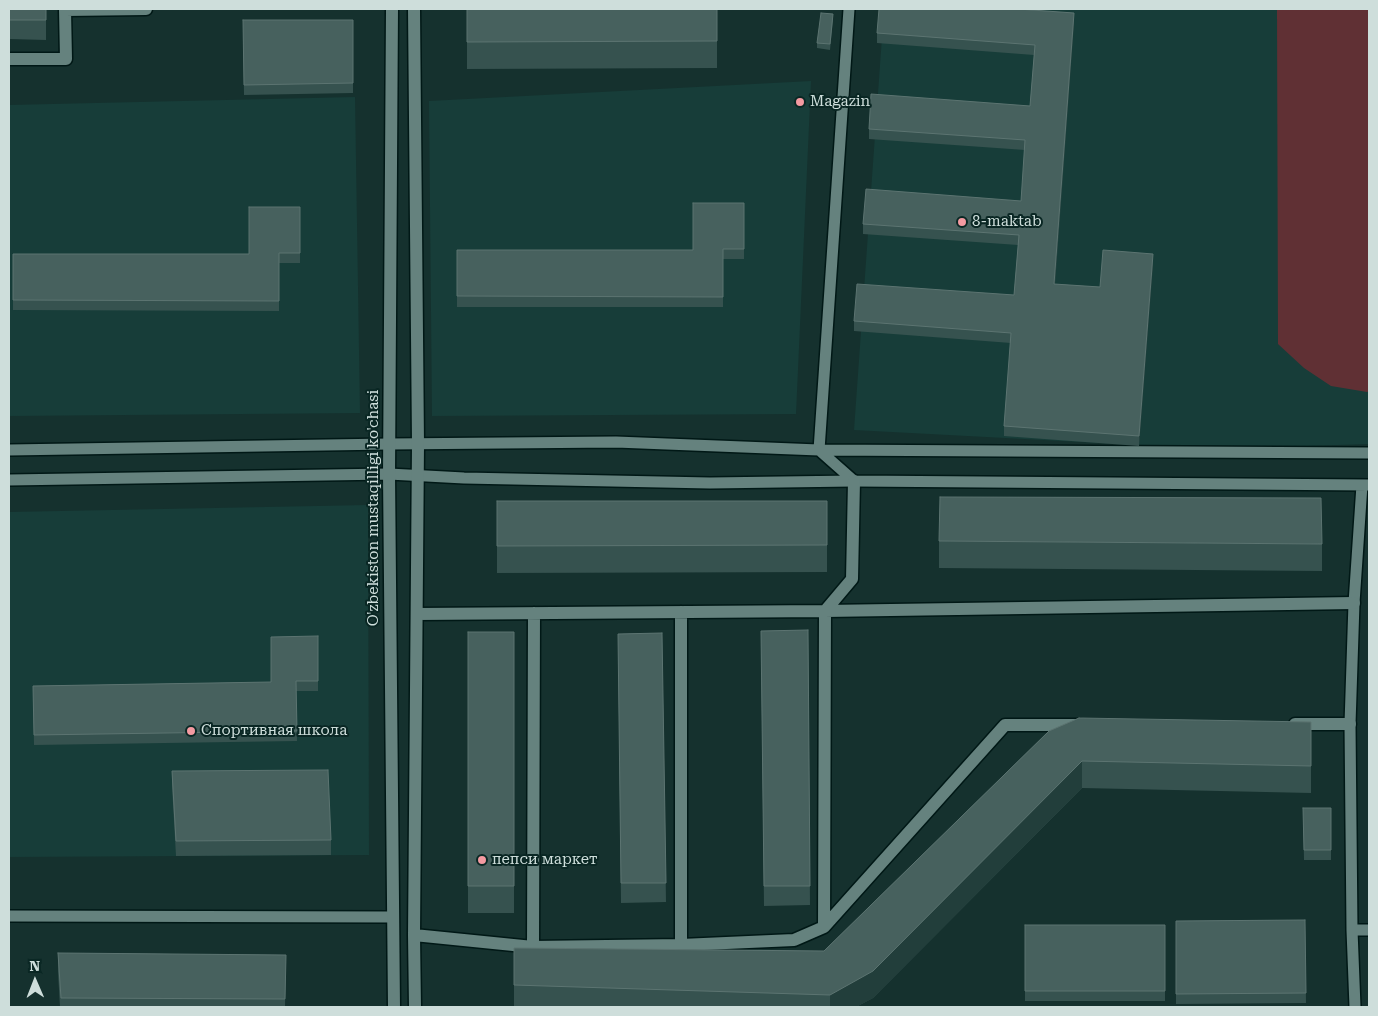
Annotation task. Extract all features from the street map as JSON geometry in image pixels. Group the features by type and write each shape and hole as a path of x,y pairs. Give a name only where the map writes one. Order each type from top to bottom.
{"street":[{"path":"9,59 66,59 65,10 146,9"},
{"name":"O'zbekiston mustaqilligi ko'chasi","path":"392,9 389,474 394,1007"},
{"path":"414,9 418,444 415,1007"},
{"path":"824,927 825,611 852,578 854,481"},
{"path":"417,614 825,611 1354,603"},
{"path":"533,947 534,612"},
{"path":"681,944 682,612"},
{"path":"414,935 533,947 794,940 824,927 1006,725 1094,724"},
{"path":"1281,724 1350,724"}],"lane":[{"path":"819,450 849,9"},
{"path":"9,450 616,442 819,450 1369,453"},
{"path":"819,450 854,481"},
{"path":"9,480 389,474 464,478 700,483 854,481 1366,486 1354,603 1350,724 1352,930 1355,1007"},
{"path":"9,916 392,917"},
{"path":"1352,930 1369,930"}],"shaded area":[{"path":"884,9 1369,9 1369,444 1213,449 854,430"},
{"path":"1277,9 1369,9 1369,391 1367,392 1331,386 1304,368 1278,344"},
{"path":"811,81 796,414 432,416 429,101"},
{"path":"355,97 360,413 9,416 9,105"},
{"path":"368,505 369,855 9,857 9,512"}],"building":[{"path":"9,9 46,9 46,20 9,20"},
{"path":"467,9 717,9 717,41 467,42"},
{"name":"8-maktab","path":"879,9 1018,9 1074,13 1054,284 1100,287 1103,250 1153,254 1139,436 1004,426 1011,333 854,321 857,284 1014,295 1019,235 863,224 866,189 1021,201 1025,140 869,129 871,94 1030,106 1035,45 877,33"},
{"path":"821,13 833,14 830,44 817,43"},
{"path":"243,20 353,20 353,83 244,85"},
{"path":"693,203 744,203 744,249 723,249 723,297 457,296 457,250 693,250"},
{"path":"249,207 300,207 300,253 279,253 279,301 13,300 13,254 249,254"},
{"path":"940,497 1321,498 1322,544 939,541"},
{"path":"497,501 827,501 827,545 497,546"},
{"path":"808,630 810,886 764,886 761,631"},
{"path":"468,632 514,632 514,886 468,886"},
{"path":"662,633 666,883 621,883 618,634"},
{"path":"318,636 318,681 296,681 297,731 34,735 33,686 271,682 271,637"},
{"path":"1079,718 1311,722 1311,766 1082,761 873,971 830,995 514,985 514,948 824,951 1049,731"},
{"path":"328,770 331,840 176,841 172,771"},
{"path":"1303,808 1331,808 1331,850 1304,850"},
{"path":"1305,920 1306,993 1176,994 1176,921"},
{"path":"1025,925 1165,925 1165,991 1025,991"},
{"path":"58,953 286,955 285,999 61,998"}],"place":[{"name":"Magazin","path":"800,102"},
{"name":"8-maktab","path":"962,222"},
{"name":"Спортивная школа","path":"191,731"},
{"name":"пепси маркет","path":"482,860"}]}
